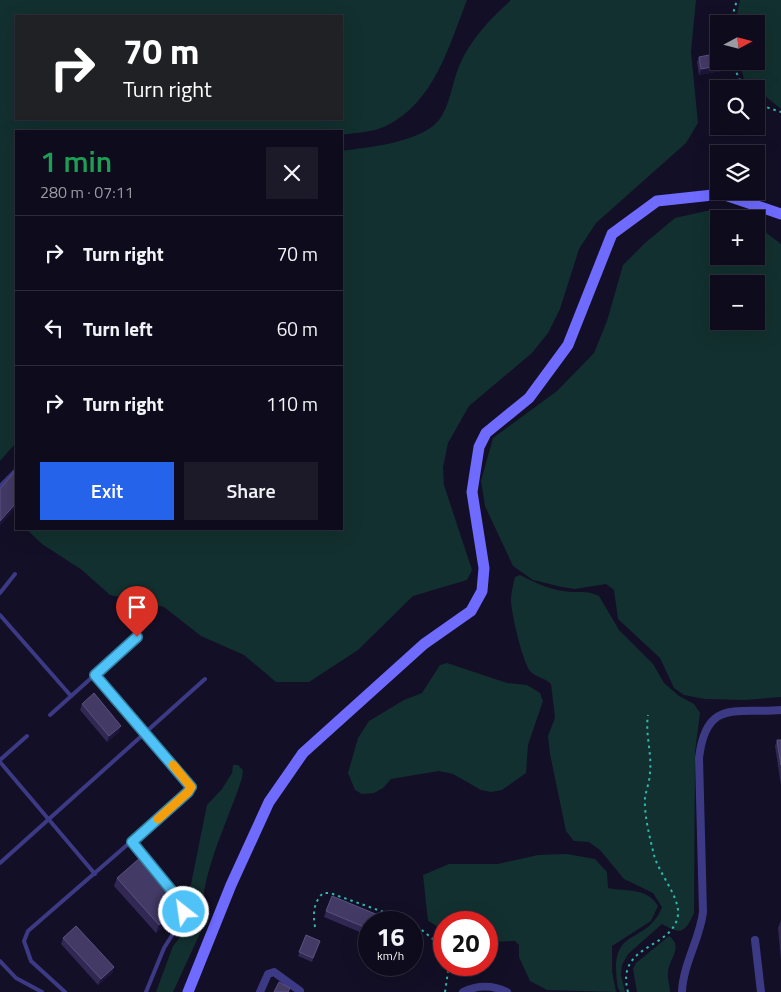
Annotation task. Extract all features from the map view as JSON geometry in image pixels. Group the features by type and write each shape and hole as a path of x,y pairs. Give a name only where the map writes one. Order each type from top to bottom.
{"street":[{"path":"188,992 231,885 269,802 303,753 424,644 471,611 482,590 484,568 472,492 479,447 486,433 529,398 568,345 612,234 657,201 722,194 781,214"},
{"path":"682,992 691,949 701,926 703,912 699,758 701,743 712,721 725,712 781,710"},
{"path":"755,940 761,992"},
{"path":"260,992 268,974 274,972 300,991"},
{"path":"462,992 481,986 498,988 507,992"}],"lane":[{"path":"0,486 15,471"},
{"path":"0,593 15,574"},
{"path":"0,615 71,696"},
{"path":"50,715 137,637"},
{"path":"65,992 31,961 24,941 28,931 132,842 188,792 191,787 95,675"},
{"path":"0,862 205,679"},
{"path":"27,736 0,761 95,874"},
{"path":"132,842 181,902 184,912 180,925 164,948 146,992"},
{"path":"0,961 16,978 42,992"}],"path":[{"path":"733,15 737,0"},
{"path":"765,107 781,112"},
{"path":"628,992 624,976 632,959 673,926 678,912 675,898 664,879 654,855 645,809 650,772 646,724 648,715"},
{"path":"316,927 313,912 315,903 323,893 330,893 412,922 433,939"},
{"path":"445,992 447,976"}],"green space":[{"path":"0,0 467,0 446,54 428,88 403,116 376,130 343,135 343,130 15,130 15,444 0,461"},
{"path":"511,0 696,0 691,52 698,123 686,143 596,223 579,249 560,309 548,333 532,353 469,406 448,443 443,467 444,485 472,570 467,580 413,596 358,650 309,682 276,682 244,655 201,636 164,607 110,595 82,570 42,544 27,530 343,530 343,151 393,143 420,134 430,128 439,120 446,108 464,56 488,22"},
{"path":"740,0 781,0 781,109 765,96 765,80 745,80 742,70 765,70 765,15 737,15"},
{"path":"710,211 710,265 765,265 765,232 781,244 781,697 744,700 705,699 684,695 674,688 660,658 618,619 614,590 606,584 575,589 533,580 513,566 485,506 481,481 493,438 557,391 594,353 607,321 623,265 645,243 675,218"},
{"path":"520,575 552,589 599,596 619,630 653,664 664,683 679,696 694,704 700,713 695,752 694,913 688,925 682,930 674,930 662,924 628,954 622,965 621,975 625,992 620,992 618,988 616,968 618,954 630,938 647,928 655,920 662,907 653,893 624,879 600,850 589,842 574,841 566,831 548,736 555,718 551,684 533,674 528,667 521,649 513,615 512,592 515,577"},
{"path":"447,663 507,683 527,685 540,693 543,701 528,745 526,773 502,790 491,792 481,790 453,774 439,771 391,779 383,788 374,793 362,794 355,790 348,773 358,738 369,721 404,700 422,693 440,665"},
{"path":"233,765 238,765 243,770 242,778 206,883 203,898 202,929 173,992 156,992 173,946 190,924 190,889 207,805 222,789 232,773"},
{"path":"567,854 595,859 607,872 608,888 642,893 653,900 658,906 651,921 612,946 612,971 616,992 547,990 530,981 519,957 519,945 515,941 498,942 498,911 433,911 433,924 428,921 423,875 449,864 498,864 538,855"},
{"path":"669,936 673,940 676,949 668,972 670,992 637,992 633,969 636,963"}],"building":[{"path":"710,55 710,67 701,69 699,57"},
{"path":"15,471 15,504 0,521 0,489"},
{"path":"94,693 121,726 109,736 82,704"},
{"path":"777,740 781,740 781,765"},
{"path":"141,857 183,904 159,925 117,878"},
{"path":"332,896 368,911 358,911 358,924 326,911"},
{"path":"76,926 114,967 101,979 63,938"},
{"path":"306,935 320,941 313,958 299,952"},
{"path":"279,982 290,988 288,992 274,992"}],"slow traffic":[{"path":"158,819 188,792 191,787 173,765"}],"route":[{"path":"137,637 95,675 190,784 191,787 188,792 132,842 181,902 184,912"}]}
